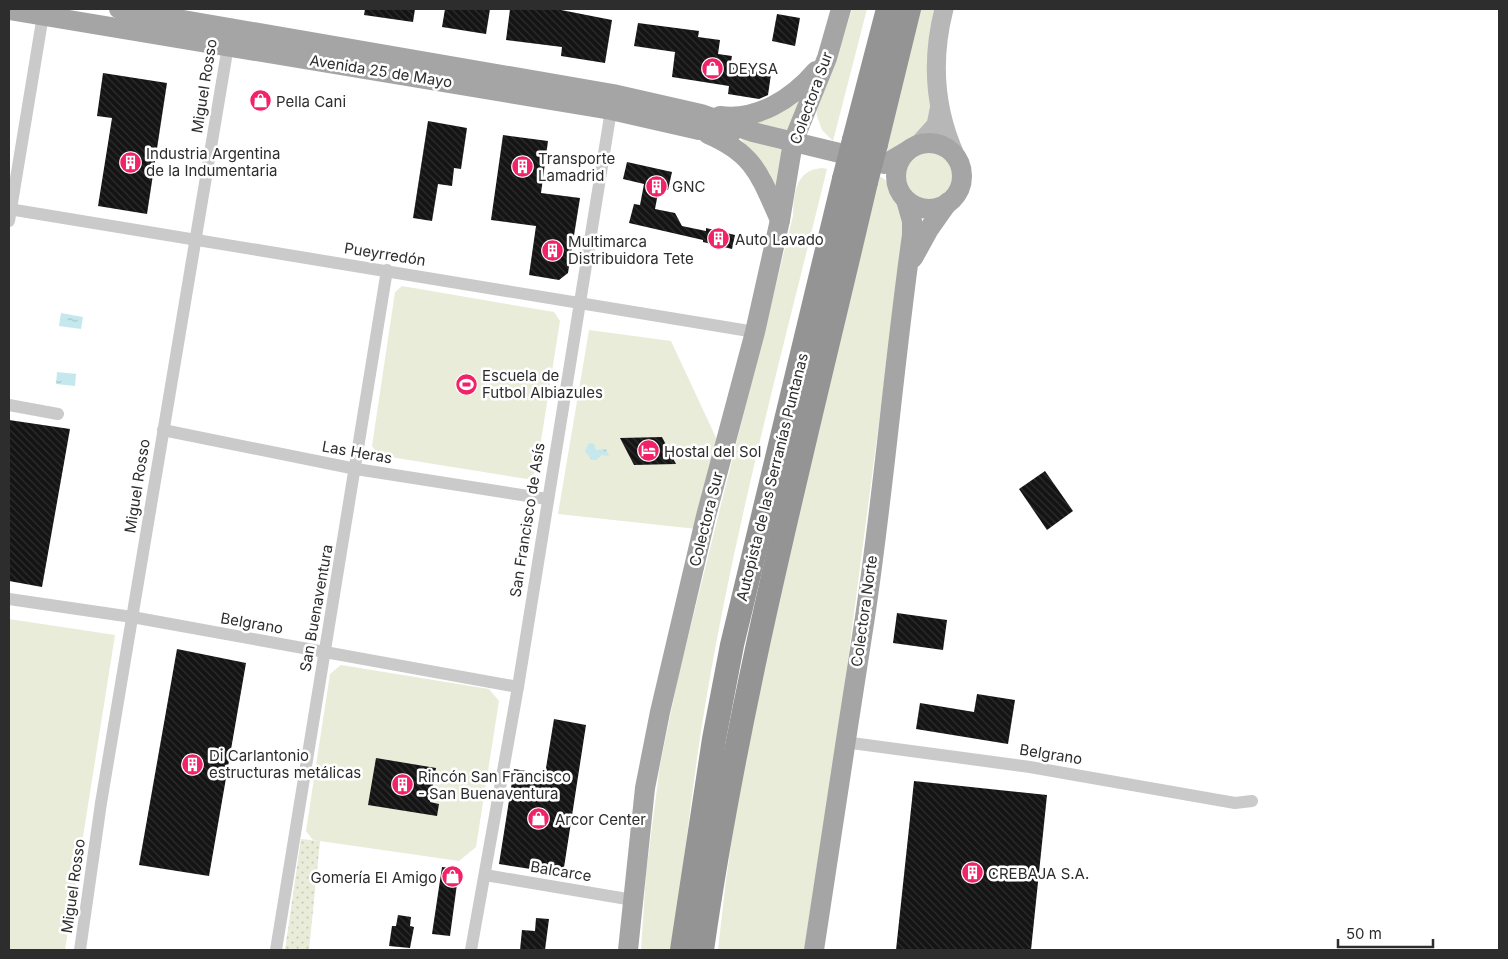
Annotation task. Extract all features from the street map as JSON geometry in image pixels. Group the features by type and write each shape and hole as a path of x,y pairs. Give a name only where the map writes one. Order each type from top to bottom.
{"highway":[{"name":"Autopista de las Serranías Puntanas","path":"688,948 733,766 860,161 888,9"},
{"name":"Autopista de las Serranías Puntanas","path":"860,161 909,9"}],"main road":[{"name":"Avenida 25 de Mayo","path":"119,9 229,36"},
{"name":"Colectora Sur","path":"628,950 645,788 660,712 706,516 756,332 780,220 793,142 826,58 841,9"},
{"name":"Avenida 25 de Mayo","path":"9,10 44,12 229,36 612,102 753,132 860,161 884,170 902,194"},
{"path":"700,122 732,118 768,109 802,87 826,58"},
{"path":"700,122 744,154 760,177 780,220"},
{"path":"929,143 940,145 956,157 962,178 959,188 948,202 934,209 923,209 902,194 896,177 897,166 912,148 929,143"},
{"name":"Avenida 25 de Mayo","path":"860,161 885,164 912,148"},
{"name":"Colectora Norte","path":"814,950 844,742 865,616 893,399 912,235 912,221 902,194"},
{"name":"Colectora Norte","path":"907,271 929,229 948,202"}],"street":[{"path":"944,9 936,46 935,79 939,108 946,136 956,157"},
{"path":"9,213 44,12"},
{"name":"Miguel Rosso","path":"80,950 101,803 229,36"},
{"name":"San Francisco de Asís","path":"471,950 518,687 612,102"},
{"path":"912,148 936,125 939,108"},
{"name":"Pueyrredón","path":"9,213 195,239 756,332"},
{"name":"San Buenaventura","path":"276,950 387,270"},
{"path":"9,405 58,414"},
{"name":"Las Heras","path":"163,430 356,469 547,499"},
{"name":"Belgrano","path":"9,599 132,617 518,687"},
{"name":"Belgrano","path":"844,742 1030,767 1236,803 1252,801"},
{"name":"Balcarce","path":"485,875 633,900"}],"green space":[{"path":"852,9 867,9 833,141 822,130 817,116 816,104 844,35"},
{"path":"915,9 941,9 934,97 930,114 925,129 919,138 901,149 880,153"},
{"path":"800,97 791,132 747,126"},
{"path":"740,138 787,149 780,200 770,174"},
{"path":"924,150 934,150 948,157 955,171 955,181 948,195 934,202 924,202 914,198 907,191 903,181 903,171 907,161 914,154"},
{"path":"822,168 827,169 746,500 718,633 696,762 672,950 641,950 646,874 660,765 679,673 793,216 795,192 801,178 806,173"},
{"path":"875,173 890,183 906,216 840,720 804,950 718,950 746,743"},
{"name":"Escuela de Futbol Albiazules","path":"402,286 554,312 560,321 536,472 527,479 378,455 372,446 395,292"},
{"path":"589,330 671,341 718,442 697,529 558,514"},
{"path":"9,619 115,635 65,950 9,950"},
{"name":"Rincón San Francisco - San Buenaventura","path":"341,665 489,689 499,701 476,847 459,861 313,840 306,831 330,674"},
{"path":"301,839 320,841 309,950 285,950"}],"water":[{"path":"61,313 83,317 81,329 59,326"},
{"path":"57,372 76,374 75,386 56,384"},
{"path":"589,443 594,444 596,450 606,449 609,456 602,455 596,460 591,459 585,451"}],"building":[{"path":"365,9 415,9 413,22 364,15"},
{"path":"445,9 490,9 486,34 442,27"},
{"path":"510,9 556,9 612,20 605,63 561,56 562,47 506,40"},
{"path":"777,14 800,18 795,46 772,41"},
{"path":"638,23 699,31 698,37 720,40 718,54 732,56 730,67 771,74 768,95 759,99 728,94 729,86 672,77 675,52 634,46"},
{"name":"Industria Argentina de la Indumentaria","path":"103,73 167,83 147,214 98,206 112,118 97,116"},
{"path":"428,121 467,128 461,169 454,168 452,186 438,184 432,221 413,218"},
{"path":"503,135 548,141 541,193 580,198 568,273 559,280 529,275 536,226 491,220"},
{"path":"627,162 672,172 668,190 659,188 655,209 675,213 682,226 706,231 706,228 735,235 732,249 703,242 703,240 629,223 634,204 640,205 644,184 623,179"},
{"path":"9,420 70,429 42,587 9,581"},
{"name":"Hostal del Sol","path":"662,437 676,464 634,465 620,438"},
{"path":"1045,471 1073,511 1047,530 1019,489"},
{"path":"897,613 947,620 943,650 893,643"},
{"name":"Di Carlantonio estructuras metálicas","path":"177,649 246,663 209,876 139,865"},
{"path":"977,694 1015,700 1008,744 916,729 920,703 974,712"},
{"name":"Arcor Center","path":"554,719 586,725 563,874 499,864 514,769 545,774"},
{"name":"Rincón San Francisco - San Buenaventura","path":"376,758 436,768 430,802 439,804 437,816 368,805"},
{"name":"CREBAJA S.A.","path":"914,781 1047,795 1031,950 896,950"},
{"path":"442,867 459,869 450,936 432,934"},
{"path":"398,915 411,917 410,926 414,927 410,948 389,946 392,926 396,926"},
{"path":"536,918 549,919 545,950 520,950 522,930 535,931"}],"place":[{"name":"DEYSA","path":"712,68"},
{"name":"Pella Cani","path":"260,101"},
{"name":"Industria Argentina de la Indumentaria","path":"130,162"},
{"name":"Transporte Lamadrid","path":"522,167"},
{"name":"GNC","path":"656,186"},
{"name":"Auto Lavado","path":"719,239"},
{"name":"Multimarca Distribuidora Tete","path":"552,250"},
{"name":"Escuela de Futbol Albiazules","path":"466,384"},
{"name":"Hostal del Sol","path":"648,451"},
{"name":"Di Carlantonio estructuras metálicas","path":"193,764"},
{"name":"Rincón San Francisco - San Buenaventura","path":"402,785"},
{"name":"Arcor Center","path":"539,819"},
{"name":"CREBAJA S.A.","path":"972,873"},
{"name":"Gomería El Amigo","path":"453,877"}]}
